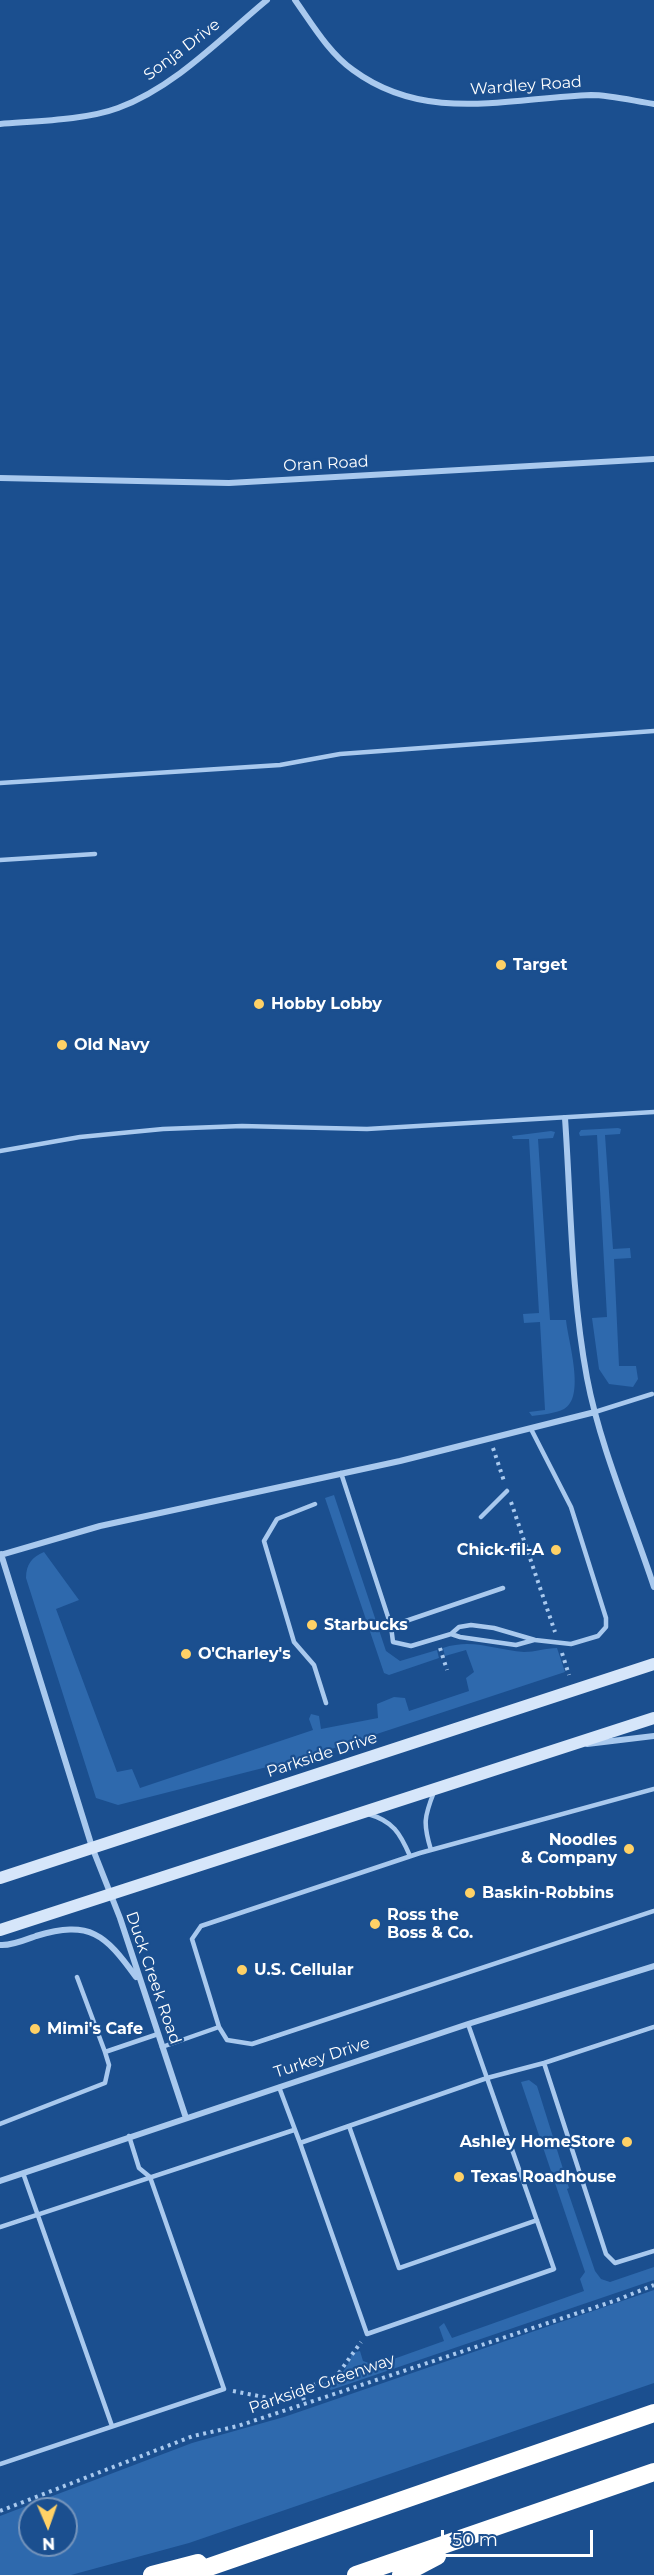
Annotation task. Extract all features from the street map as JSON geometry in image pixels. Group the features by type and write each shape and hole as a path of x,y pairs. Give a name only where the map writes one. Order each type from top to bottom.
{"highway":[{"path":"186,2575 258,2548 654,2413"},
{"path":"356,2575 654,2472"},
{"path":"401,2575 490,2528"},
{"path":"152,2575 258,2548"}],"street":[{"name":"Sonja Drive","path":"0,124 51,120 117,108 165,84 267,0"},
{"name":"Wardley Road","path":"295,0 323,39 352,70 391,93 442,103 500,105 593,95 654,104"},
{"name":"Oran Road","path":"0,478 229,483 654,459"},
{"path":"565,1118 579,1327 595,1412 654,1587"},
{"path":"1,1555 100,1526 490,1440 595,1412"},
{"name":"Duck Creek Road","path":"1,1555 92,1847 186,2118"},
{"name":"Parkside Drive","path":"0,1878 654,1664"},
{"path":"0,1930 654,1718"},
{"path":"568,1746 654,1736"},
{"path":"0,1945 60,1929 87,1931 105,1940 120,1954 141,1983"},
{"name":"Turkey Drive","path":"0,2181 279,2086 654,1966"}],"lane":[{"path":"0,783 280,765 340,754 654,731"},
{"path":"0,860 95,854"},
{"path":"0,1151 80,1137 163,1129 242,1126 367,1129 654,1112"},
{"path":"595,1412 652,1394"},
{"path":"340,1473 391,1626 393,1642 407,1647 452,1634 459,1627 471,1625 494,1628 535,1640 570,1644 598,1636 606,1627 606,1618 572,1507 531,1429"},
{"path":"481,1517 507,1491"},
{"path":"315,1504 277,1519 264,1541 294,1642 314,1665 326,1703"},
{"path":"0,1546 1,1555"},
{"path":"391,1626 503,1588"},
{"path":"452,1634 516,1645 535,1640"},
{"path":"431,1850 424,1828 425,1816 436,1789"},
{"path":"654,1790 410,1856 201,1926 192,1939 219,2027 227,2040 252,2044 654,1911"},
{"path":"362,1813 384,1818 400,1832 410,1856"},
{"path":"0,2124 101,2087 108,2073 105,2052 77,1977"},
{"path":"279,2086 367,2334 554,2269 468,2024"},
{"path":"162,2047 219,2027"},
{"path":"300,2142 487,2078 544,2063 654,2027"},
{"path":"105,2052 158,2034"},
{"path":"544,2063 606,2253 615,2263 654,2252"},
{"path":"349,2126 399,2268 537,2220"},
{"path":"0,2227 294,2130"},
{"path":"0,2464 224,2389 150,2177 139,2168 129,2136"},
{"path":"24,2173 112,2426"}],"path":[{"path":"490,1440 569,1675"},
{"name":"Parkside Greenway","path":"0,2511 192,2436 238,2426 617,2300 654,2285"},
{"path":"224,2389 274,2399 336,2377 367,2334"},
{"path":"301,2390 305,2403"}],"shaded area":[{"path":"621,1129 620,1134 605,1135 613,1249 630,1248 631,1258 614,1259 619,1366 636,1366 638,1379 633,1387 609,1384 599,1369 592,1318 607,1317 597,1135 580,1136 579,1133 581,1130"},
{"path":"555,1132 553,1138 538,1139 550,1320 566,1320 575,1381 574,1393 570,1403 564,1409 532,1416 529,1412 545,1410 540,1322 524,1323 523,1314 539,1313 529,1139 513,1139 512,1136"},
{"path":"334,1495 386,1651 400,1661 437,1650 439,1658 389,1675 384,1673 325,1498"},
{"path":"44,1552 79,1600 56,1609 117,1772 132,1769 140,1788 313,1730 309,1719 311,1714 319,1716 321,1729 378,1718 377,1704 394,1697 405,1698 409,1711 469,1691 466,1678 474,1672 466,1650 445,1656 443,1648 474,1644 524,1652 557,1648 565,1672 310,1756 118,1805 96,1798 26,1578 30,1562"},
{"path":"529,2080 537,2086 569,2188 567,2189 595,2271 601,2279 610,2282 654,2267 654,2280 331,2390 323,2384 342,2373 352,2353 360,2351 363,2361 372,2364 387,2358 388,2361 444,2341 439,2327 444,2323 452,2338 584,2291 580,2279 585,2272 521,2082"},
{"path":"654,2290 654,2383 189,2543 71,2575 0,2575 0,2516 18,2509 18,2557 78,2557 78,2497 50,2497 192,2443 284,2417"}],"place":[{"name":"Target","path":"501,965"},
{"name":"Hobby Lobby","path":"259,1004"},
{"name":"Old Navy","path":"62,1045"},
{"name":"Chick-fil-A","path":"556,1550"},
{"name":"Starbucks","path":"312,1625"},
{"name":"O'Charley's","path":"186,1654"},
{"name":"Noodles & Company","path":"629,1849"},
{"name":"Baskin-Robbins","path":"470,1893"},
{"name":"Ross the Boss & Co.","path":"375,1924"},
{"name":"U.S. Cellular","path":"242,1970"},
{"name":"Mimi's Cafe","path":"35,2029"},
{"name":"Ashley HomeStore","path":"627,2142"},
{"name":"Texas Roadhouse","path":"459,2177"}]}
